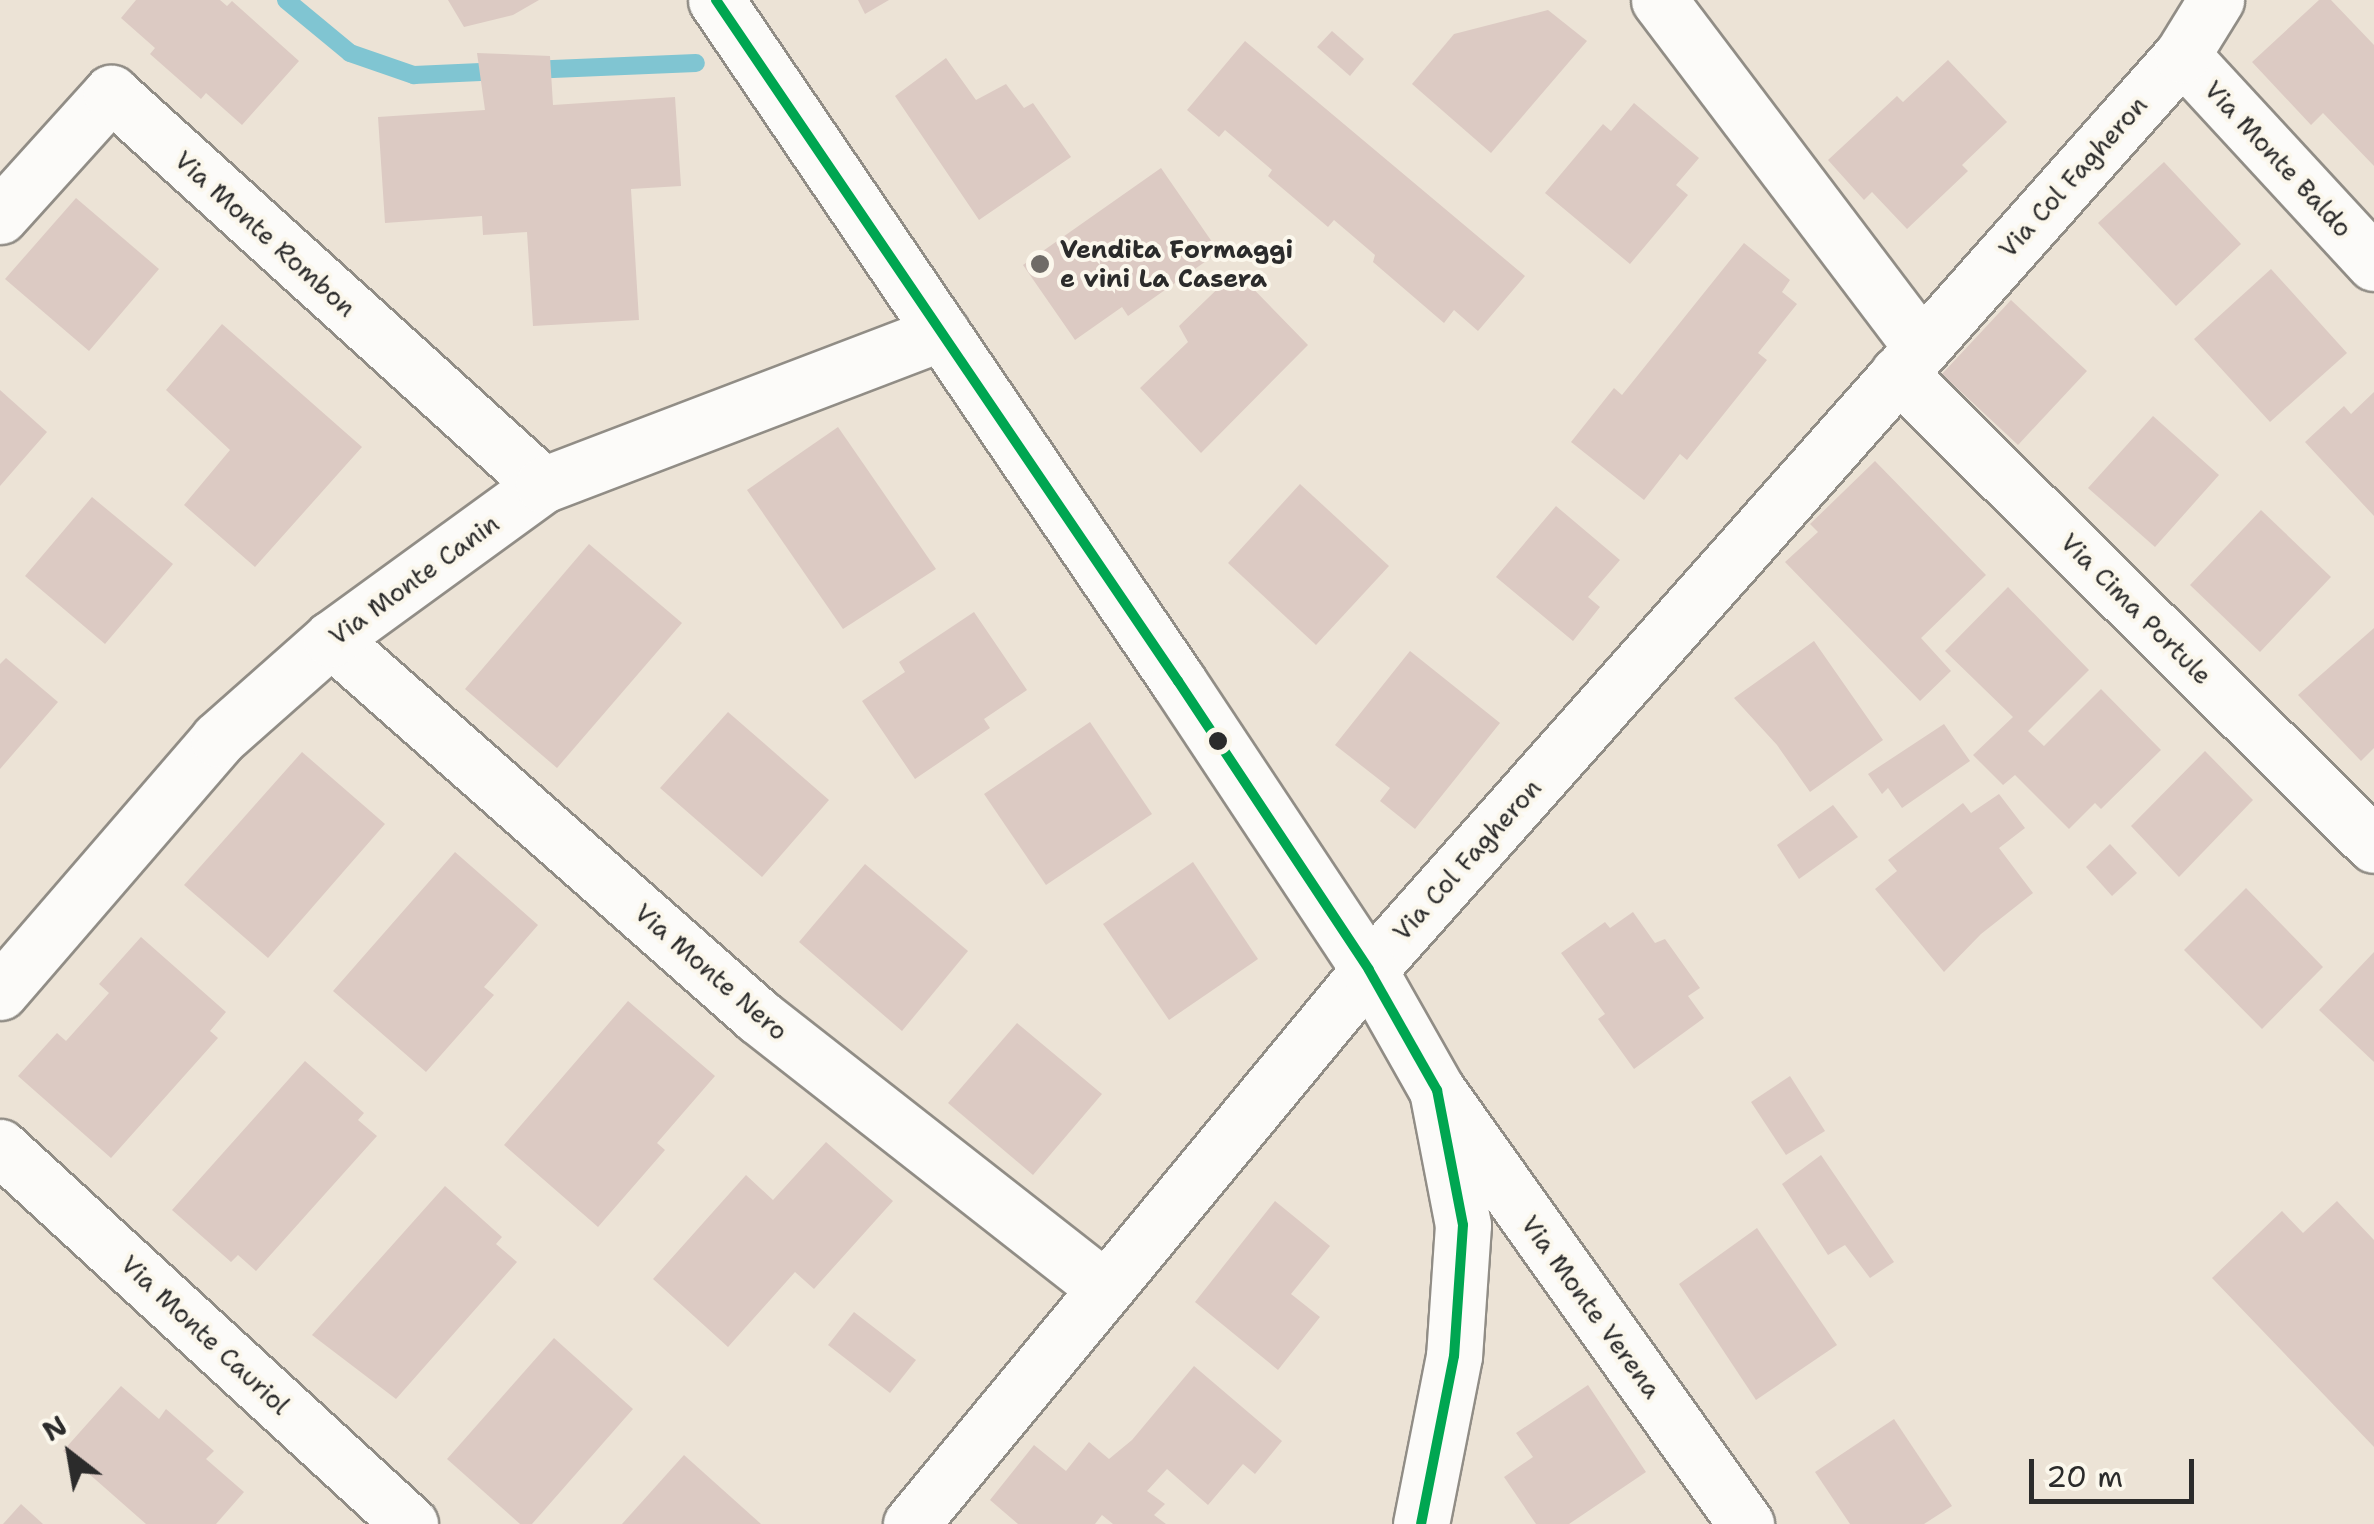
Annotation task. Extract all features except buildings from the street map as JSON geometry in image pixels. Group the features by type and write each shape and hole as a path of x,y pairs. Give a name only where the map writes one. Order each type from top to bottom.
{"street":[{"path":"716,0 1369,970 1436,1090 1464,1226 1454,1356 1421,1524"},
{"path":"1659,0 1910,359"},
{"name":"Via Col Fagheron","path":"911,1524 1369,970 2182,55 2216,0"},
{"name":"Via Monte Baldo","path":"2182,55 2374,263"},
{"name":"Via Monte Rombon","path":"0,216 111,93 542,485"},
{"name":"Via Monte Canin","path":"0,992 218,739 332,639 542,485 942,333"},
{"name":"Via Cima Portule","path":"1910,359 2374,845"},
{"name":"Via Monte Nero","path":"332,639 758,1016 1106,1288"},
{"name":"Via Monte Verena","path":"1436,1090 1746,1524"},
{"name":"Via Monte Cauriol","path":"0,1146 410,1524"}],"waterway":[{"path":"286,0 350,53 414,75 503,71"},
{"path":"529,70 696,63"}],"transit line":[{"path":"716,0 1178,681 1369,970 1437,1090 1463,1225 1454,1356 1421,1524"}],"place":[{"name":"Vendita Formaggi e vini La Casera","path":"1040,264"}]}
